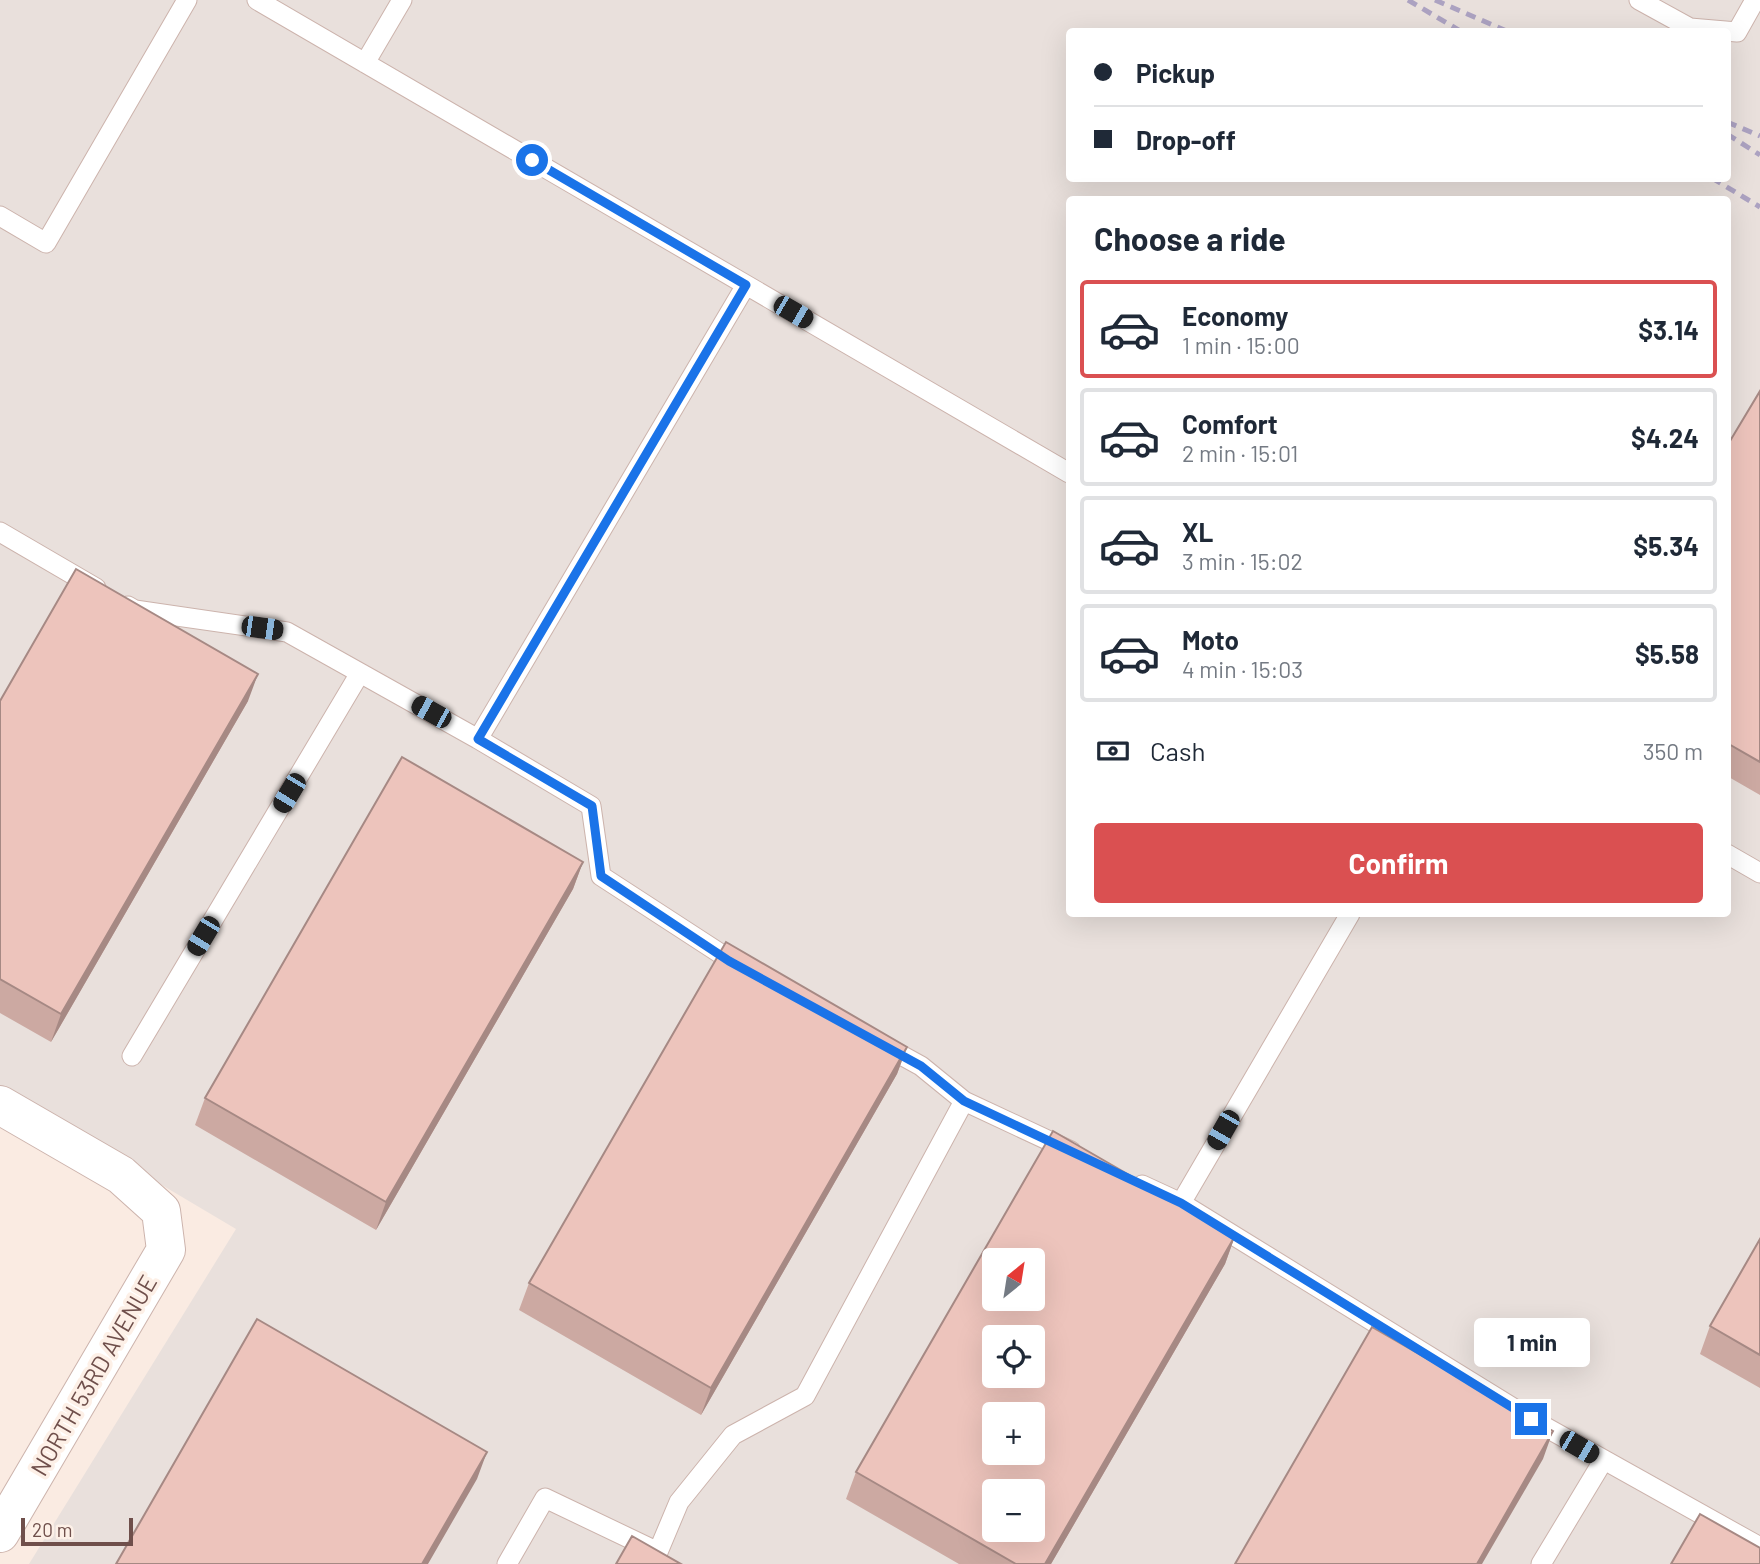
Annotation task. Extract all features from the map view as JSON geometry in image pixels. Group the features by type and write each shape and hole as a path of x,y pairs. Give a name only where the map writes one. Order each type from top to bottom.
{"street":[{"name":"NORTH 53RD AVENUE","path":"0,1105 121,1175 161,1211 166,1250 0,1533"}],"lane":[{"path":"0,216 46,243 187,0"},
{"path":"257,0 1066,470"},
{"path":"365,63 402,0"},
{"path":"1639,0 1690,28"},
{"path":"1731,31 1737,32 1755,0"},
{"path":"478,739 746,285"},
{"path":"0,532 135,610 287,632 478,739 592,806 601,876 753,974"},
{"path":"132,1056 360,673"},
{"path":"1731,856 1760,873"},
{"path":"1181,1203 1348,917"},
{"path":"861,1033 921,1066 964,1101 1084,1158"},
{"path":"658,1552 679,1503 733,1434 805,1396 964,1101"},
{"path":"1121,1175 1181,1203 1531,1419 1760,1547"},
{"path":"1541,1564 1603,1461"},
{"path":"507,1564 545,1498 658,1552 677,1564"}],"shaded area":[{"path":"0,0 1760,0 1760,1564 29,1564 236,1229 0,1089"}],"building":[{"path":"1760,391 1760,762 1731,745 1731,439"},
{"path":"76,569 258,674 61,1014 0,979 0,701"},
{"path":"402,757 583,862 386,1202 205,1098"},
{"path":"726,942 907,1047 711,1388 529,1283"},
{"path":"1053,1131 1235,1236 1045,1564 1016,1564 856,1472 982,1254 982,1311 1045,1311 1045,1248 985,1248"},
{"path":"1760,1239 1760,1355 1710,1326"},
{"path":"257,1319 487,1452 422,1564 116,1564"},
{"path":"1372,1327 1553,1431 1477,1564 1235,1564"},
{"path":"1700,1514 1760,1548 1760,1564 1671,1564"},
{"path":"632,1536 681,1564 616,1564"}],"railway":[{"path":"1408,0 1455,28"},
{"path":"1435,0 1500,28"},
{"path":"1731,124 1760,136"},
{"path":"1731,137 1760,155"},
{"path":"1719,182 1760,207"}],"route":[{"path":"532,160 746,285 478,739 592,806 601,876 729,961 921,1066 964,1101 1181,1203 1531,1419"}]}
